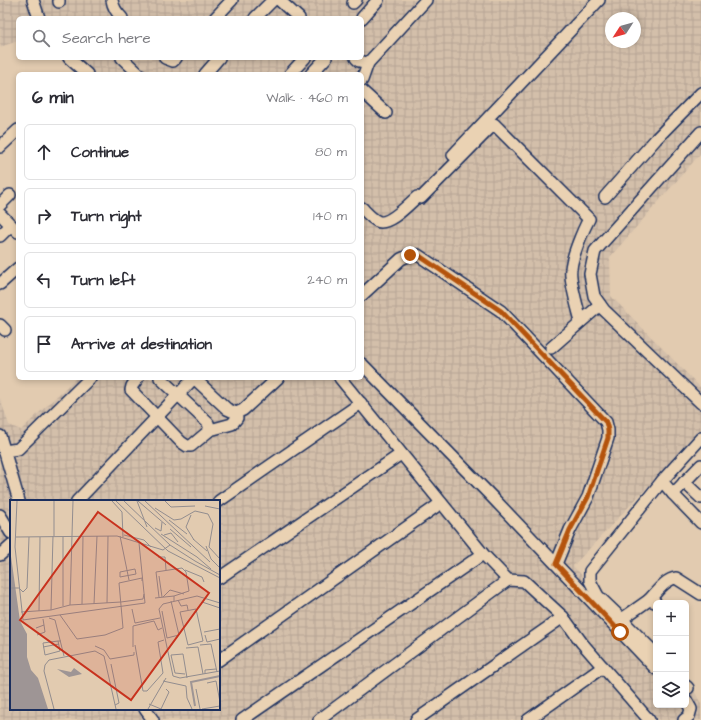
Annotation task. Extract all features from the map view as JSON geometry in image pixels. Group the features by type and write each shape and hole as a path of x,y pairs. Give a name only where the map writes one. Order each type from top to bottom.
{"street":[{"path":"33,0 38,16"},
{"path":"112,0 115,9 120,16"},
{"path":"217,16 232,0"},
{"path":"257,16 273,0"},
{"path":"279,0 297,16"},
{"path":"364,16 378,0"},
{"path":"364,74 368,63 426,0"},
{"path":"453,155 599,0"},
{"path":"71,60 85,72"},
{"path":"124,60 137,72"},
{"path":"207,72 217,60"},
{"path":"292,72 303,60"},
{"path":"312,72 324,60"},
{"path":"359,60 368,63"},
{"path":"364,93 386,113"},
{"path":"605,197 656,139 701,93"},
{"path":"364,210 377,221 383,222 390,220 417,197 421,198 494,124 589,219 582,234 570,269 576,305 581,321"},
{"path":"0,147 16,132"},
{"path":"701,132 595,250 590,274 594,296 600,305 701,403"},
{"path":"0,205 10,195"},
{"path":"0,214 15,229 0,236"},
{"path":"364,293 401,259 410,255 418,255 501,311 606,422 608,438 588,497 570,530 556,564"},
{"path":"0,284 16,270"},
{"path":"551,348 600,305"},
{"path":"364,366 556,564 653,651"},
{"path":"4,451 18,449 88,380"},
{"path":"136,380 131,390 156,417 187,446 191,446 210,430 232,424 237,418 236,413"},
{"path":"162,380 208,422 210,430"},
{"path":"78,500 192,380"},
{"path":"196,380 227,409 236,413 243,410 276,380"},
{"path":"342,380 483,554 508,580 524,582 563,617 582,643 649,720"},
{"path":"220,500 361,403"},
{"path":"0,436 19,500"},
{"path":"653,665 623,625 598,596 590,581 590,571 662,481 701,438"},
{"path":"220,577 401,454"},
{"path":"673,494 701,465"},
{"path":"662,481 701,522"},
{"path":"684,482 701,498"},
{"path":"220,659 441,503"},
{"path":"0,514 10,531"},
{"path":"0,555 10,546"},
{"path":"242,720 483,554"},
{"path":"623,625 652,602 666,583 673,578 676,578 701,594"},
{"path":"319,720 508,580"},
{"path":"416,720 563,617"},
{"path":"528,720 603,668"},
{"path":"688,719 691,709 689,705"}],"shaded area":[{"path":"0,0 701,0 701,153 610,257 611,296 701,388 701,430 573,566 653,649 653,708 689,708 689,686 696,694 701,704 701,720 0,720 0,398 9,425 21,430 74,380 364,380 364,72 76,72 62,60 364,60 364,16 16,16 16,42 0,47"}],"route":[{"path":"410,255 418,255 501,311 606,422 608,438 588,497 570,530 556,564 620,632"}]}
